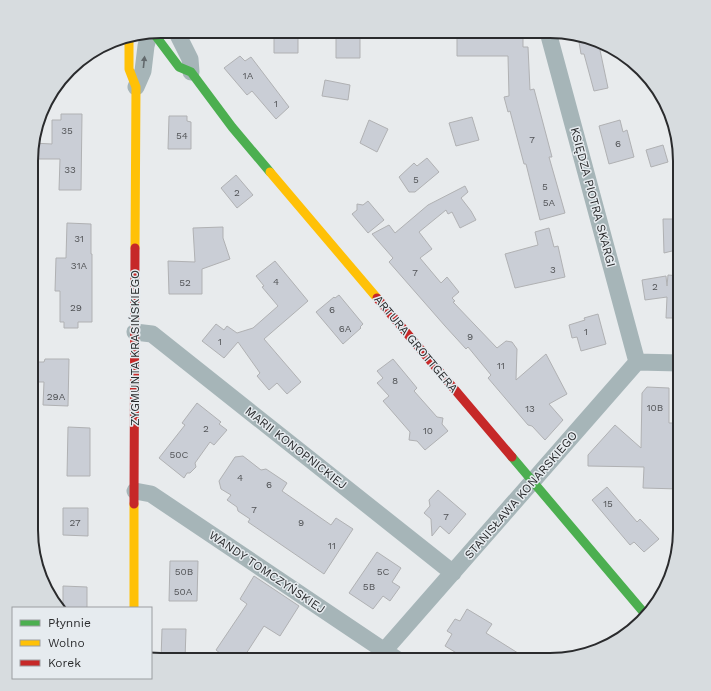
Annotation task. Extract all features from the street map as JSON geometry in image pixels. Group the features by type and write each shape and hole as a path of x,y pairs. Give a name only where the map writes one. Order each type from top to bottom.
{"street":[{"name":"ARTURA GROTTGERA","path":"156,38 179,67 191,72 232,127 642,611"},
{"name":"ARTURA GROTTGERA","path":"180,38 190,59 191,72"},
{"name":"KSIĘDZA PIOTRA SKARGI","path":"550,38 637,362"},
{"name":"ZYGMUNTA KRASIŃSKIEGO","path":"136,87 143,71 146,46 150,39"},
{"name":"ZYGMUNTA KRASIŃSKIEGO","path":"129,42 129,69 136,87 134,607"},
{"name":"MARII KONOPNICKIEJ","path":"135,332 152,334 453,573"},
{"path":"637,362 673,363"},
{"name":"STANISŁAWA KONARSKIEGO","path":"389,653 453,573 637,362"},
{"name":"WANDY TOMCZYŃSKIEJ","path":"135,491 151,494 380,653"}],"building":[{"path":"274,38 298,38 298,53 274,53"},
{"path":"336,38 360,38 360,58 336,58"},
{"path":"457,38 523,38 523,47 528,47 530,90 534,89 552,157 549,157 565,213 540,220 526,164 524,164 510,111 508,112 504,97 509,96 508,56 457,56"},
{"path":"579,41 601,50 600,50 608,88 594,91 584,54 581,54"},
{"path":"240,56 245,61 251,57 289,107 276,119 252,91 247,95 224,68"},
{"path":"325,80 350,85 348,100 322,96"},
{"path":"61,114 82,114 81,190 59,190 60,159 38,159 39,143 52,144 52,120 61,120"},
{"path":"169,116 187,116 187,121 191,122 191,149 168,149"},
{"path":"472,117 479,140 456,146 449,123"},
{"path":"369,120 388,129 377,152 360,143"},
{"path":"620,120 623,132 627,130 634,157 609,164 599,126"},
{"path":"663,145 668,162 651,167 646,150"},
{"path":"427,158 439,172 415,192 409,192 399,177 414,163 417,166"},
{"path":"236,175 253,195 237,208 221,188"},
{"path":"465,186 468,192 461,198 476,220 460,228 452,212 448,214 446,210 419,232 432,249 420,258 441,283 447,277 459,292 452,298 455,301 453,302 497,348 506,341 512,342 517,349 516,380 546,354 567,394 549,404 563,420 545,440 532,426 528,425 488,378 491,375 468,347 466,349 389,262 393,258 372,234 389,225 395,233 428,205"},
{"path":"368,201 384,220 368,233 352,214 357,210 357,204 363,205"},
{"path":"663,219 673,219 673,251 664,253"},
{"path":"67,223 91,224 92,322 78,322 78,328 64,328 64,322 60,322 60,291 55,291 56,258 66,258"},
{"path":"223,227 223,238 230,259 202,269 202,294 169,294 168,261 195,262 193,228"},
{"path":"549,228 554,247 558,246 565,277 515,288 505,254 538,245 535,232"},
{"path":"275,261 308,301 264,339 301,382 287,394 277,383 269,390 257,376 260,373 238,342 224,358 202,341 216,324 224,330 227,326 237,333 253,328 278,306 262,287 264,286 256,276"},
{"path":"668,275 673,275 673,318 666,318 667,297 645,300 642,280 666,276 667,286"},
{"path":"339,295 363,324 360,327 361,328 343,344 316,312 334,297 335,298"},
{"path":"598,314 606,344 581,351 577,337 572,338 569,325 585,320 584,318"},
{"path":"45,359 69,359 68,406 43,405 44,382 38,382 38,362 44,362"},
{"path":"393,359 417,388 414,391 437,417 443,418 442,424 448,431 425,450 417,441 409,440 410,432 383,401 389,396 377,383 383,378 377,371"},
{"path":"647,387 669,388 669,423 673,423 673,489 643,488 644,467 588,466 588,455 615,425 641,448 642,393"},
{"path":"197,403 221,422 219,424 227,430 214,445 210,442 195,463 196,467 190,473 187,473 184,478 159,458 185,425 182,423"},
{"path":"68,427 90,428 90,476 67,476"},
{"path":"243,456 261,470 266,469 287,483 282,491 331,525 336,518 353,529 324,574 248,522 250,519 238,511 237,507 227,500 231,495 221,489 219,481 235,457"},
{"path":"607,487 637,522 640,519 659,539 644,552 634,542 630,545 592,500"},
{"path":"438,490 466,514 449,534 440,526 432,536 431,519 424,513 430,506 429,500"},
{"path":"63,508 88,508 88,536 63,535"},
{"path":"377,552 401,568 392,582 400,587 390,601 383,596 373,609 349,593"},
{"path":"170,561 198,561 197,601 169,601"},
{"path":"254,576 299,606 280,636 264,626 247,653 220,653 216,650 247,604 240,599"},
{"path":"63,586 87,587 87,607 65,607 63,605"},
{"path":"467,609 492,624 486,633 518,653 456,653 445,646 452,634 447,631 455,619 460,621"},
{"path":"162,629 186,629 185,653 161,653"}],"traffic: fast":[{"path":"157,38 179,67 191,72 232,127 270,172"},
{"path":"512,457 642,611"}],"traffic: slow":[{"path":"129,42 129,69 136,87 135,248"},
{"path":"270,172 377,298"},
{"path":"134,504 134,607"}],"traffic: jam":[{"path":"134,504 135,248"},
{"path":"377,298 512,457"}]}
